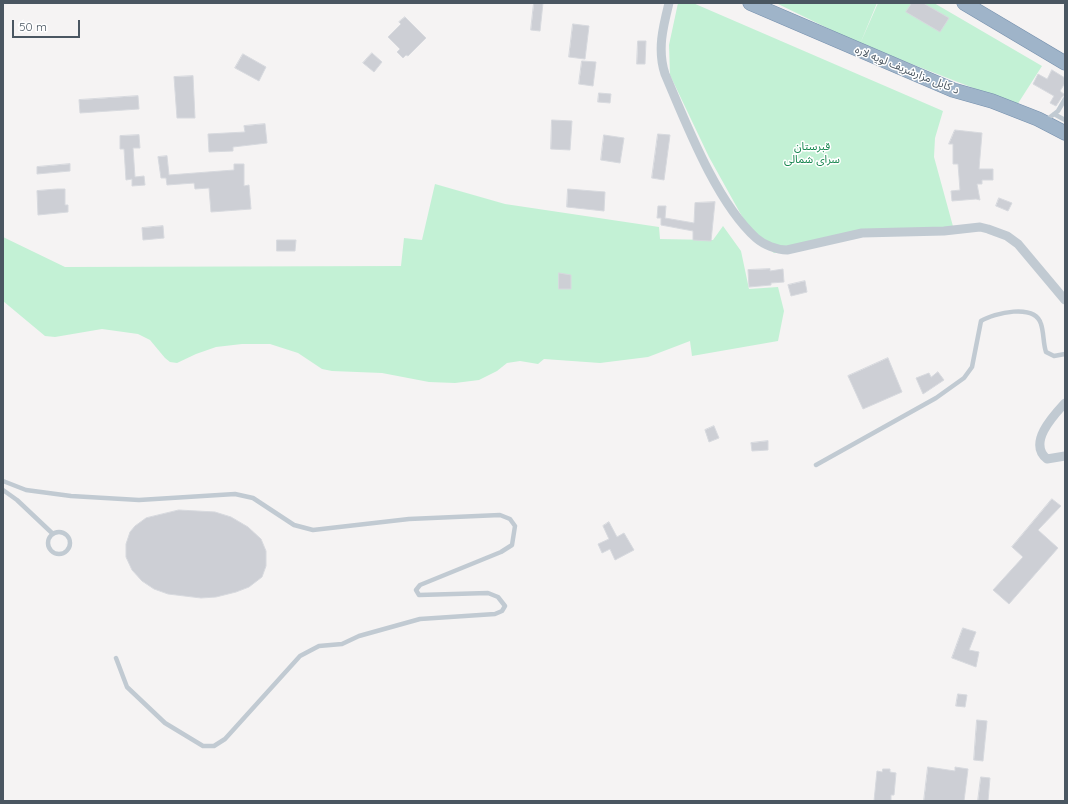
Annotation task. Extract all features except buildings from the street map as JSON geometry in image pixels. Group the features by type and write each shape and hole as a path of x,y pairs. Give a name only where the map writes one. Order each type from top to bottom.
{"highway":[{"name":"د کابل مزارشریف لویه لاره","path":"750,3 953,90 1049,118 1065,133"},
{"path":"964,3 1065,63"}],"street":[{"path":"669,3 660,46 660,61 718,188 736,214 756,238 779,250 787,250 862,233 944,231 980,227 1007,236 1018,244 1065,300"},
{"path":"1065,403 1050,419 1042,436 1039,448 1042,455 1047,458 1065,456"}],"lane":[{"path":"1049,118 1065,99"},
{"path":"1049,118 1065,120"},
{"path":"816,465 936,398 964,378 972,367 981,321 989,316 1011,312 1028,312 1037,317 1041,323 1043,344 1046,352 1054,356 1065,354"},
{"path":"3,481 26,490 71,496 139,500 235,494 253,498 294,525 313,530 409,519 500,515 510,519 515,526 515,535 512,545 501,552 420,585 416,590 419,595 488,594 498,597 505,606 502,611 495,614 420,619 359,636 342,644 318,646 300,656 224,739 214,746 203,746 165,723 127,688 116,658"},
{"path":"3,490 17,500 53,534"},
{"path":"60,532 67,536 70,543 64,553 57,555 48,548 47,542 53,534 60,532"}],"green space":[{"name":"قبرستان سرای شمالی","path":"678,3 693,3 943,111 935,138 934,157 954,230 850,237 806,249 774,253 754,238 709,157 670,75 669,45"},
{"path":"776,3 877,3 860,44"},
{"path":"878,3 934,3 1042,66 1017,105 860,44"},
{"path":"435,184 505,204 659,227 660,239 713,240 723,226 741,251 749,289 778,287 784,311 778,341 692,356 690,341 648,357 600,363 544,359 538,364 520,361 507,363 497,371 479,380 455,383 429,382 382,373 332,371 322,369 298,353 270,344 242,344 216,347 177,363 170,362 150,340 138,334 102,329 55,337 45,336 3,301 3,237 65,267 401,266 404,238 422,240"}]}
